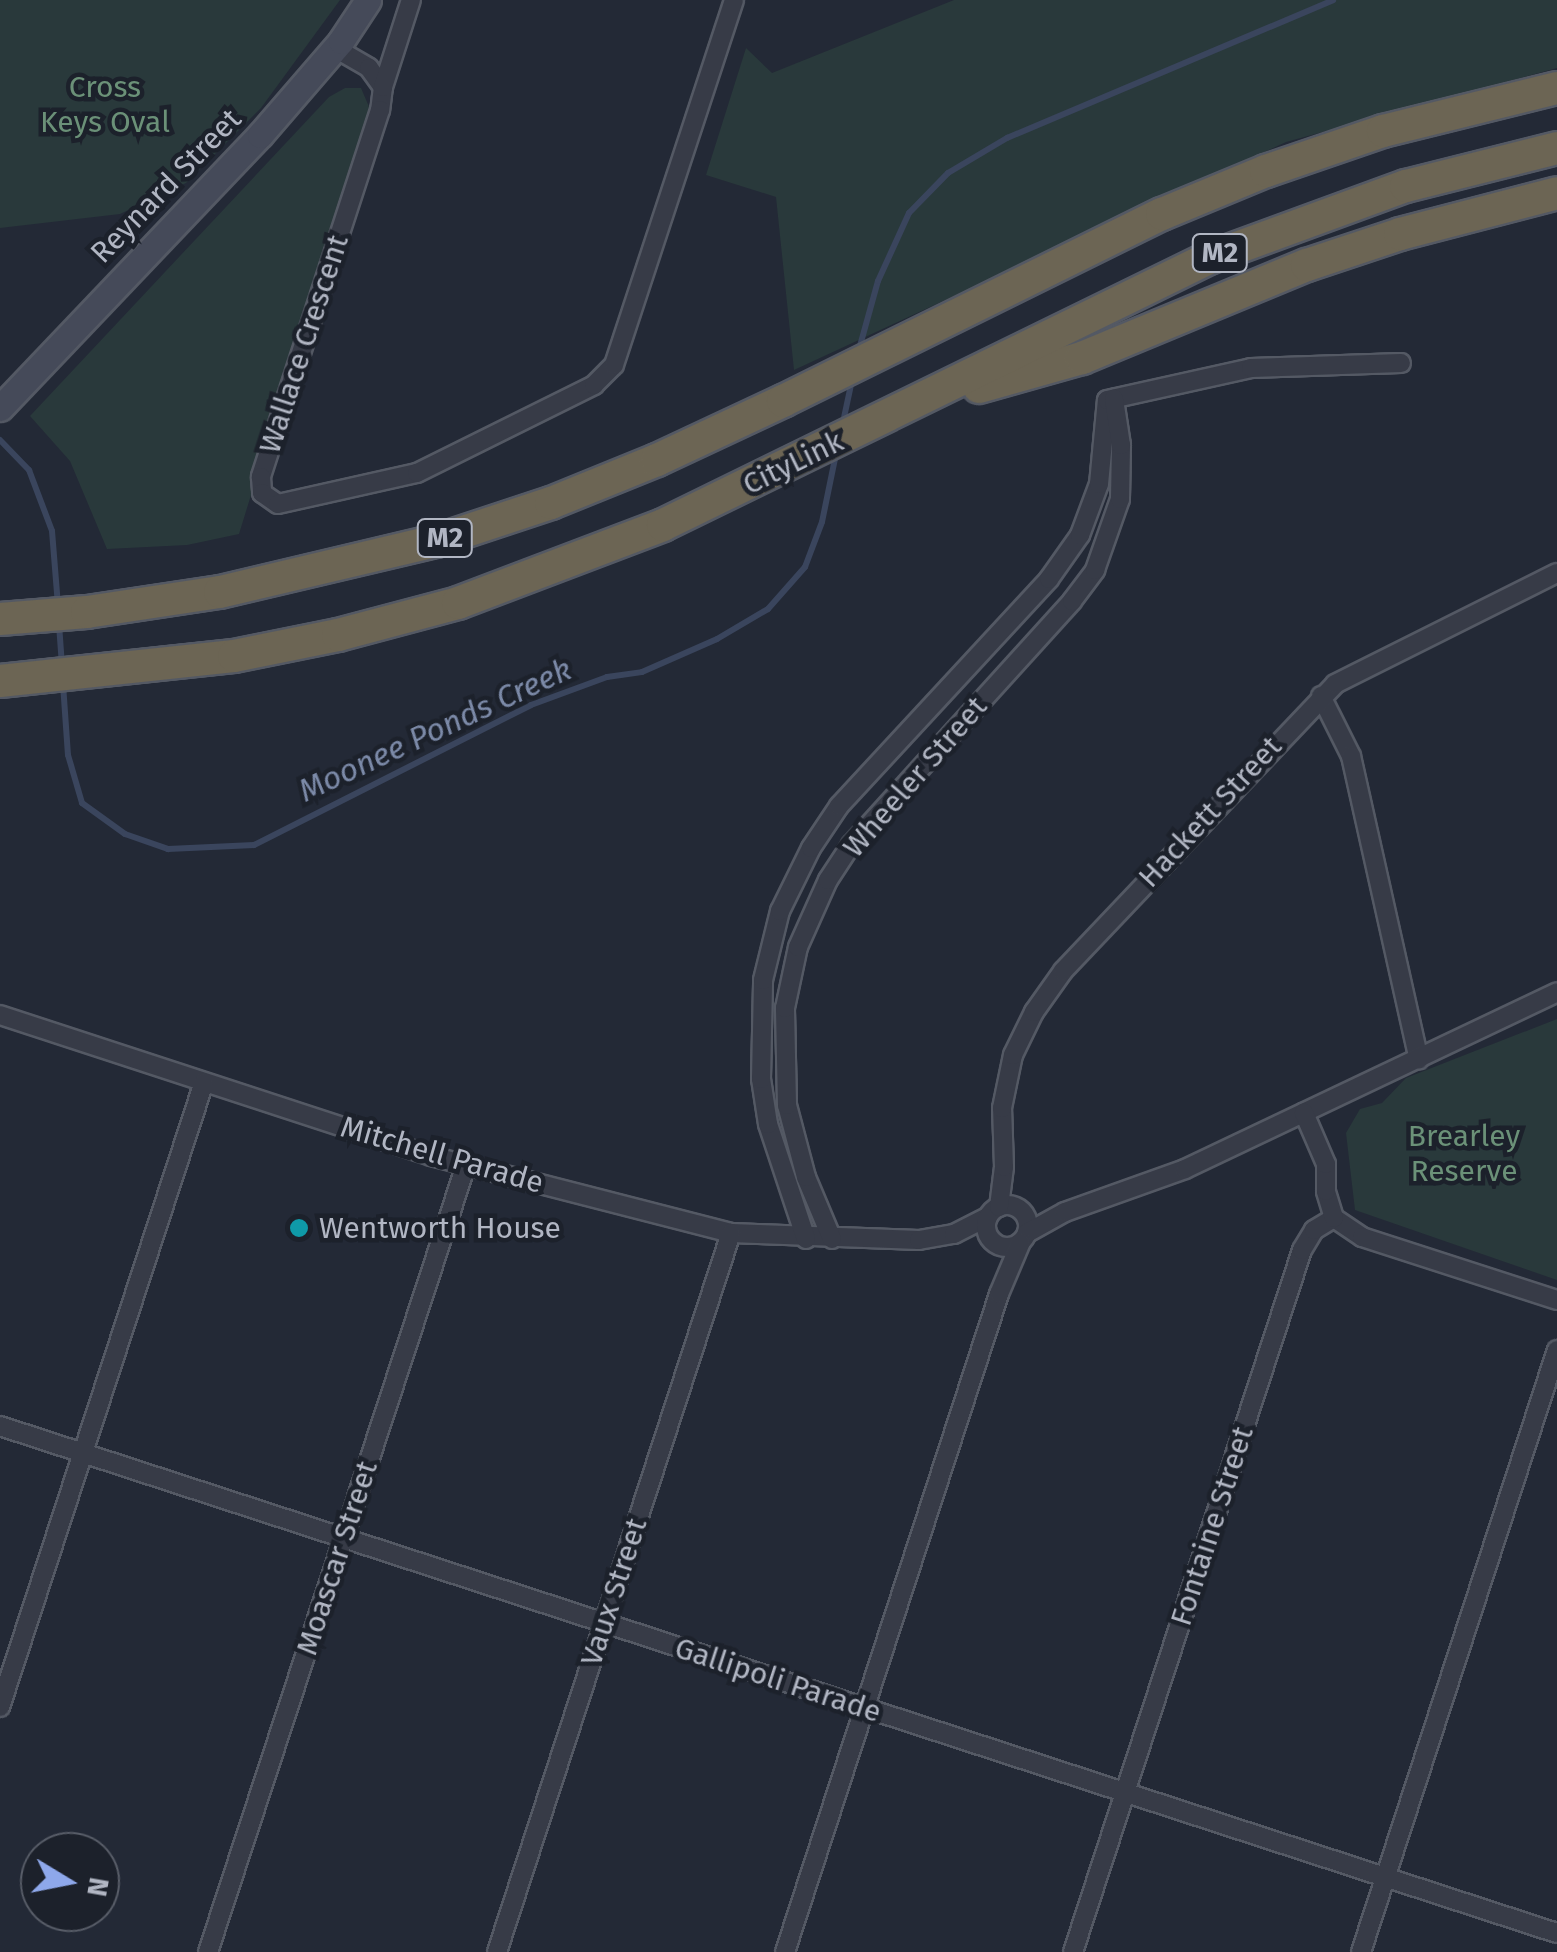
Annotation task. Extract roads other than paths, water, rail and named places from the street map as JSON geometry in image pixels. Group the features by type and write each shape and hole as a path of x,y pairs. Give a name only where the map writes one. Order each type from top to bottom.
{"highway":[{"name":"CityLink","path":"11,618 87,612 220,592 436,541 657,460 1162,214 1266,171 1400,126 1557,88"},
{"name":"CityLink","path":"11,680 234,656 338,635 458,603 663,525 772,475 1210,258 1406,186 1557,148"},
{"path":"902,408 1082,358 1291,271 1400,234 1557,194"}],"street":[{"name":"Reynard Street","path":"0,408 260,134 335,48 368,0"},
{"name":"Wallace Crescent","path":"412,0 261,477 262,494 278,504 417,472 594,385 614,365 734,0"},
{"path":"335,48 369,68 383,87"},
{"path":"1110,400 1252,368 1401,363"},
{"name":"Wheeler Street","path":"806,1239 768,1124 761,1079 762,980 780,911 810,848 840,806 1050,579 1080,535 1099,484 1110,400"},
{"name":"Wheeler Street","path":"832,1239 806,1177 787,1105 785,1008 798,947 828,880 850,844 1060,614 1094,570 1120,499 1120,445 1110,400"},
{"name":"Hackett Street","path":"1020,1210 1004,1166 1001,1136 1006,1080 1023,1032 1047,992 1320,696 1354,672 1557,574"},
{"path":"1320,696 1352,756 1419,1059"},
{"path":"995,1243 1010,1247 1065,1212 1144,1187 1557,992"},
{"name":"Mitchell Parade","path":"0,1014 466,1165 731,1233 806,1239 919,1240 954,1234 994,1212"},
{"path":"0,1707 204,1082"},
{"path":"1304,1114 1326,1164 1326,1190 1334,1218 1362,1237 1557,1300"},
{"name":"Moascar Street","path":"208,1952 466,1165"},
{"name":"Hackett Street","path":"994,1212 1004,1166"},
{"path":"785,1952 999,1294 1024,1238 1020,1210"},
{"path":"999,1294 995,1243 987,1230 994,1212 1065,1212"},
{"name":"Fontaine Street","path":"1073,1952 1302,1250 1314,1230 1334,1218"},
{"name":"Vaux Street","path":"496,1952 731,1233"},
{"name":"Mitchell Parade","path":"954,1234 995,1243"},
{"path":"1361,1952 1557,1350"},
{"name":"Gallipoli Parade","path":"0,1426 1557,1934"}],"waterway":[{"name":"Moonee Ponds Creek","path":"858,353 878,281 909,213 948,173 1007,138 1333,0"},
{"name":"Moonee Ponds Creek","path":"842,427 852,380"},
{"name":"Moonee Ponds Creek","path":"0,440 29,470 52,531 58,606"},
{"name":"Moonee Ponds Creek","path":"63,684 68,755 82,803 125,834 168,849 254,845 531,705 607,677 642,672 717,639 768,609 805,567 822,522 836,454"},
{"name":"Moonee Ponds Creek","path":"59,624 62,666"}],"place":[{"name":"Wentworth House","path":"299,1228"}],"park label":[{"name":"Cross Keys Oval","path":"105,104"},
{"name":"Brearley Reserve","path":"1464,1153"}]}
